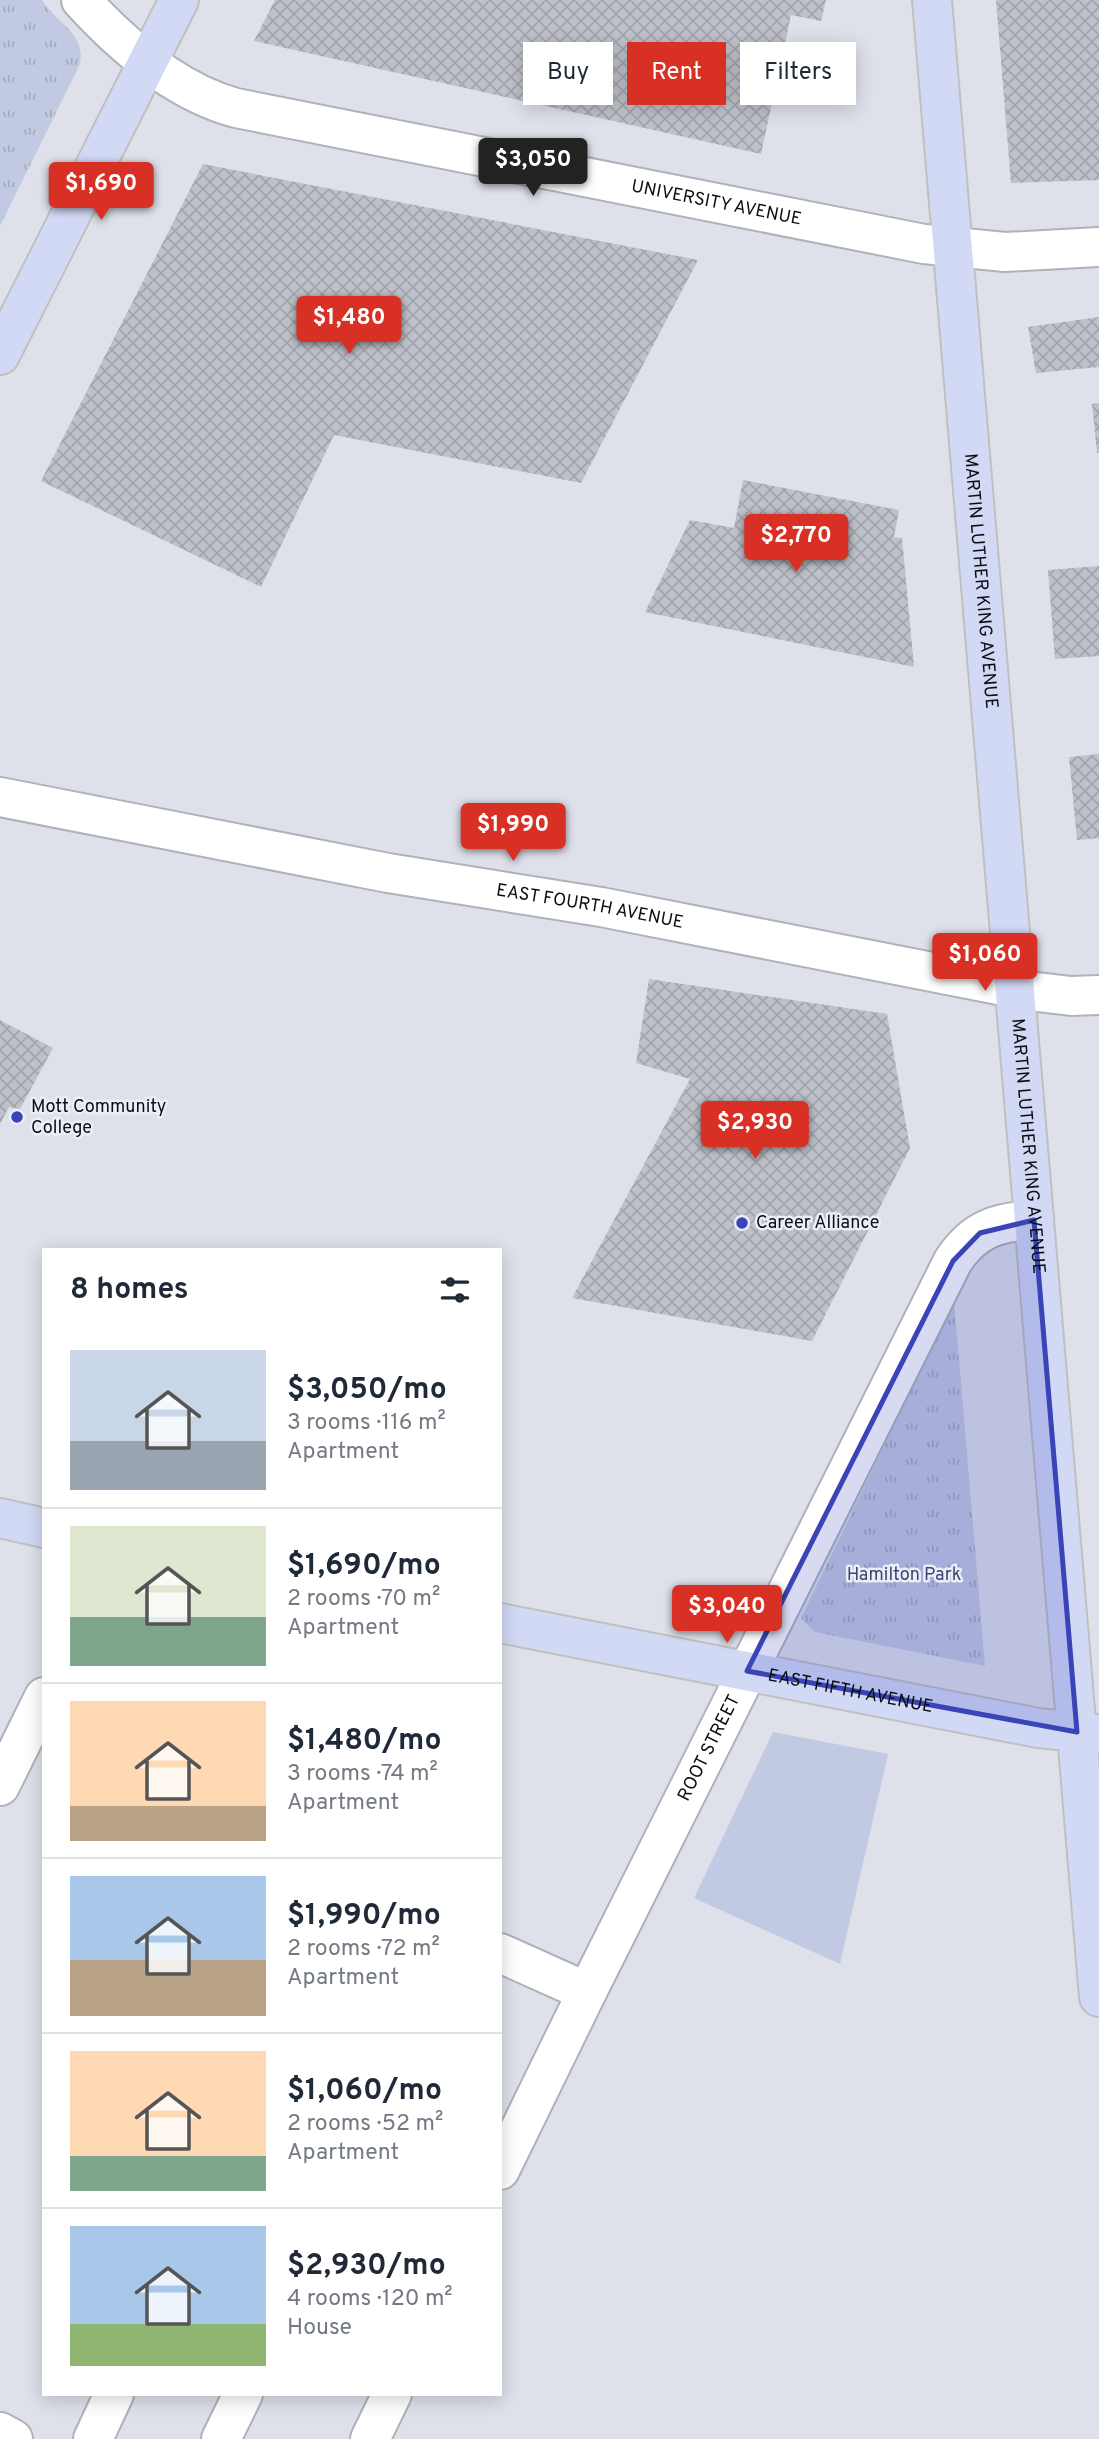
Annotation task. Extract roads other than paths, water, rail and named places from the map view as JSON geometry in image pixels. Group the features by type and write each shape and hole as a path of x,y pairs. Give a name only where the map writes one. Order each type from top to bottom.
{"main road":[{"path":"0,355 179,0"},
{"name":"MARTIN LUTHER KING AVENUE","path":"932,0 1034,1220 1088,1733 1099,1997"},
{"path":"0,1518 42,1528"},
{"name":"EAST FIFTH AVENUE","path":"502,1623 1038,1728 1088,1733"}],"street":[{"name":"UNIVERSITY AVENUE","path":"81,0 148,62 195,93 236,108 883,237 952,248 1013,252 1099,247"},
{"name":"EAST FOURTH AVENUE","path":"0,797 388,873 601,907 1014,988 1059,995 1099,995"},
{"name":"ROOT STREET","path":"502,2166 953,1261 971,1239 980,1233 1004,1223 1034,1220"},
{"path":"0,1786 42,1701"},
{"path":"502,1954 587,1992"},
{"path":"93,2439 113,2396"},
{"path":"221,2439 242,2396"},
{"path":"370,2439 390,2396"},
{"path":"0,2432 13,2439"}],"place":[{"name":"Mott Community College","path":"17,1117"},
{"name":"Career Alliance","path":"742,1223"}],"park label":[{"name":"Hamilton Park","path":"904,1575"}]}
